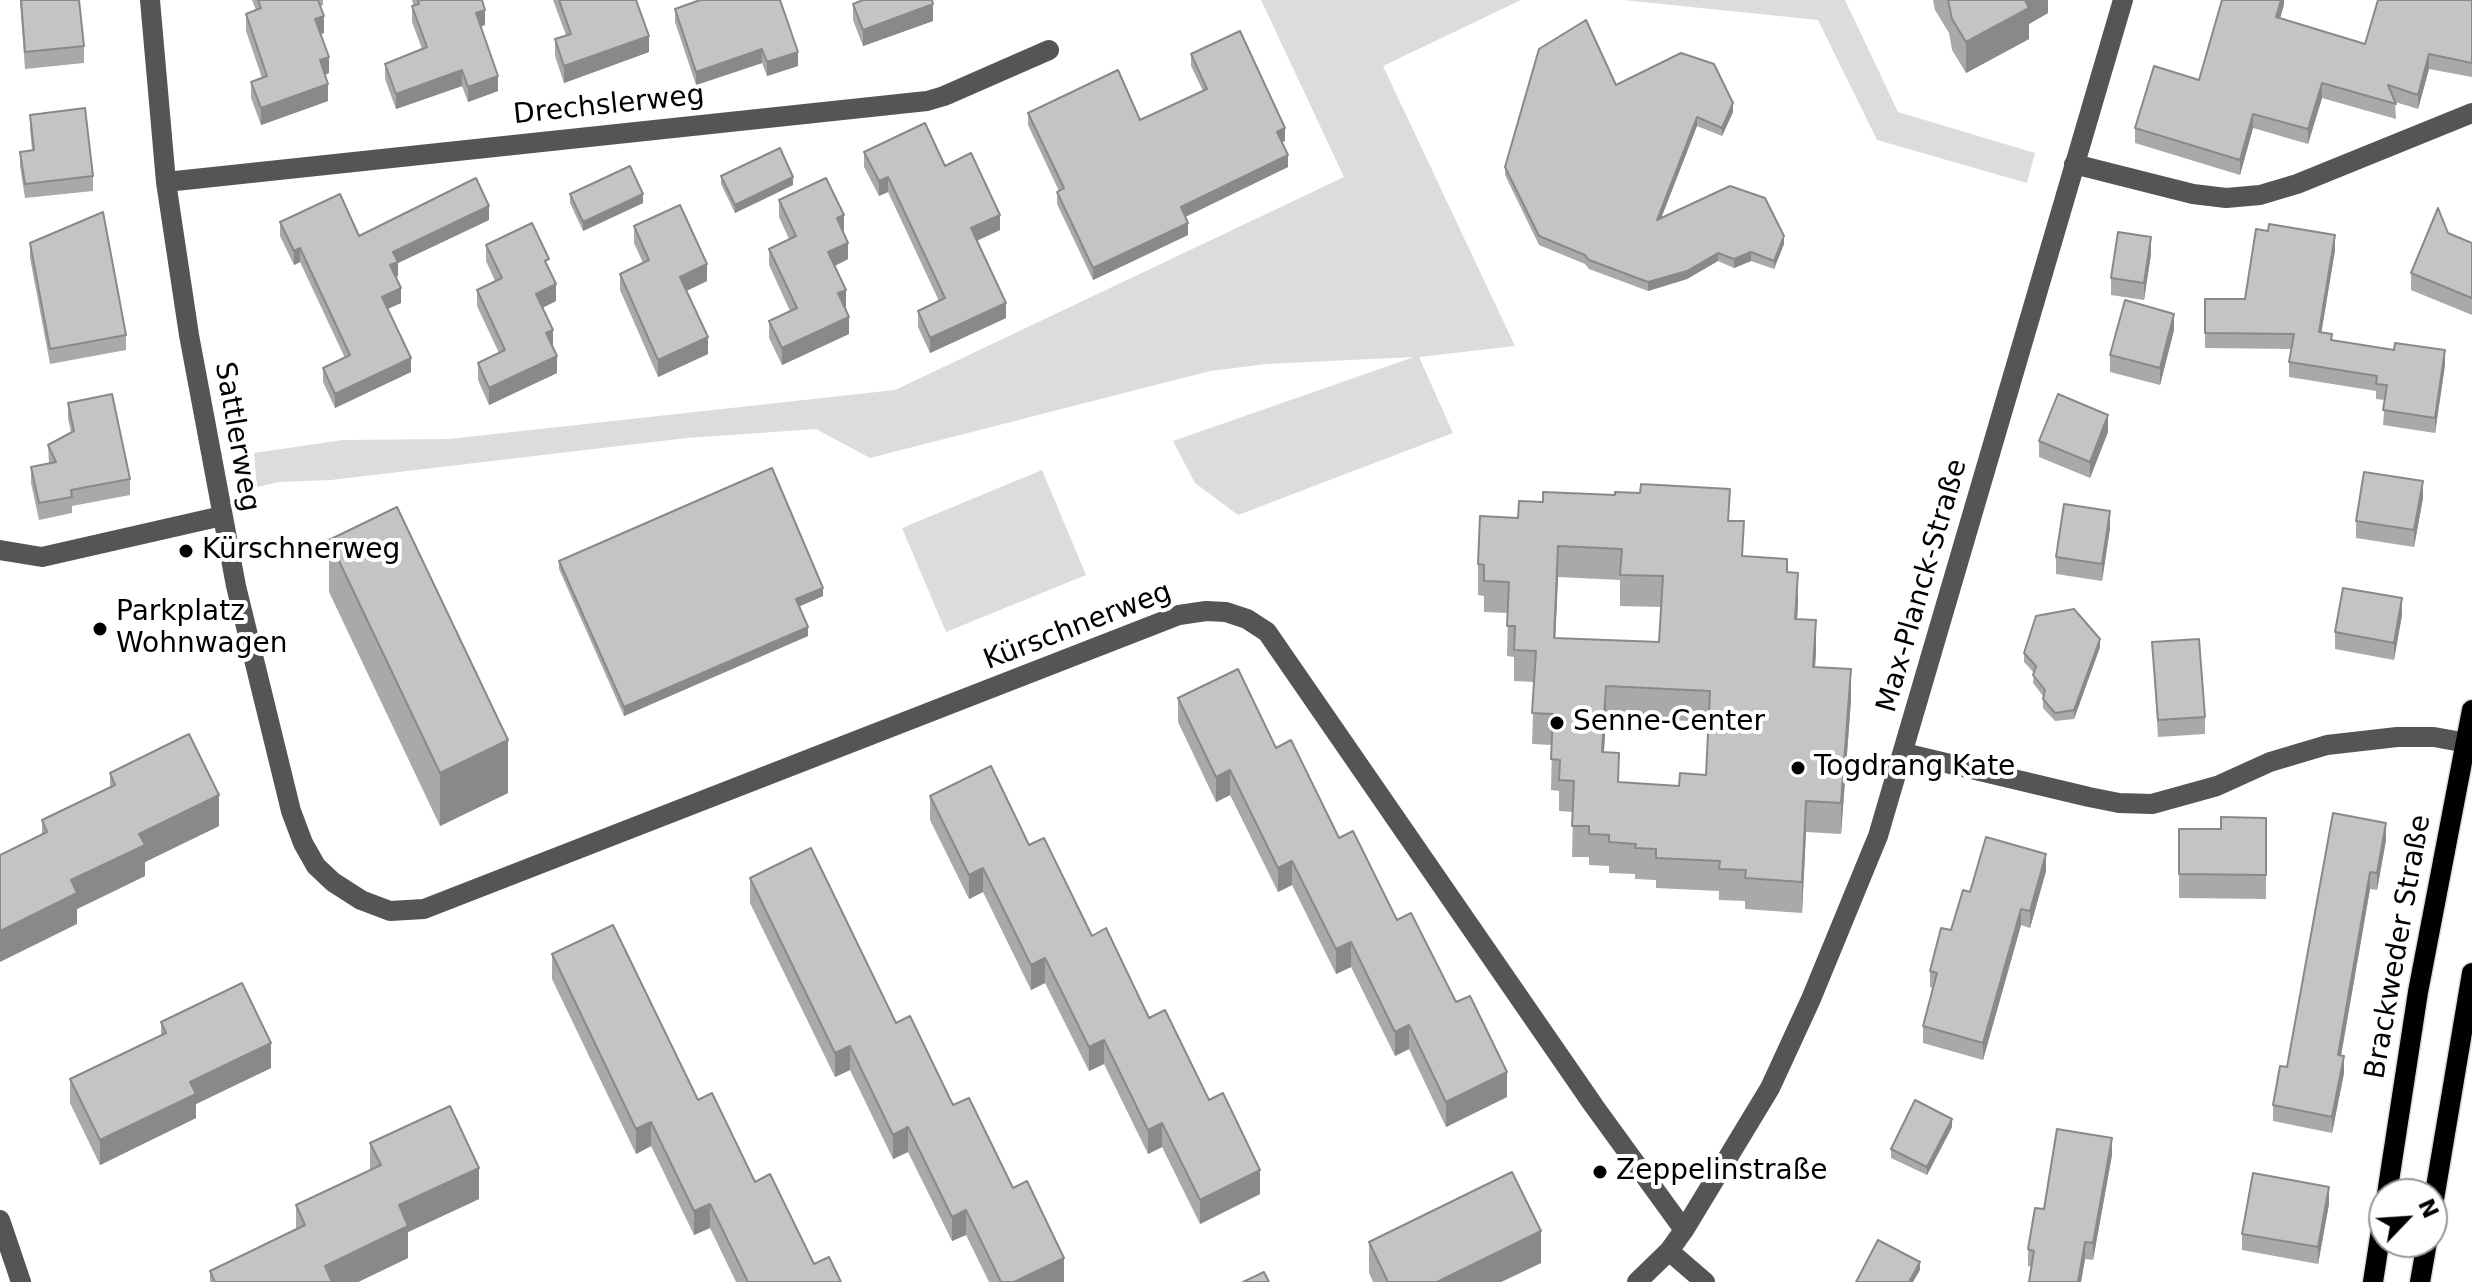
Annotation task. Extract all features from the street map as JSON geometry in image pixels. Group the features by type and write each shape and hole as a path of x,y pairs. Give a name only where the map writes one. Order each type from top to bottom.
{"main road":[{"name":"Brackweder Straße","path":"2389,1178 2418,992 2472,710"},
{"path":"2438,1178 2472,973"},
{"path":"2373,1282 2377,1258"},
{"path":"2420,1282 2424,1258"}],"street":[{"name":"Sattlerweg","path":"150,0 166,182 189,335 236,586 291,811 303,843 316,866 333,882 361,900"},
{"name":"Max-Planck-Straße","path":"1637,1282 1669,1251 1684,1230 1770,1088 1806,1012 1878,836 2123,0"},
{"name":"Drechslerweg","path":"166,182 927,101 953,93 1049,50"},
{"path":"2074,164 2193,194 2226,198 2260,195 2297,184 2472,113"},
{"path":"0,550 42,557 222,516"},
{"name":"Kürschnerweg","path":"361,900 390,911 424,909 1179,615 1226,612 1247,619 1267,632 1585,1093 1684,1230"},
{"path":"1904,753 2089,797 2119,803 2152,804 2217,786 2270,762 2327,745 2397,737 2434,737 2468,743"},
{"path":"0,1220 21,1282"},
{"path":"1669,1251 1705,1282"}],"shaded area":[{"path":"1261,0 1521,0 1383,66 1515,346 1419,357 1453,433 1238,515 1195,483 1173,441 1414,357 1267,364 1210,371 870,458 816,429 687,438 331,480 279,482 257,487 254,453 343,440 449,439 895,390 1344,177"},
{"path":"1623,0 1845,0 1898,112 2035,153 2027,183 1877,140 1818,20"},
{"path":"1042,470 1086,575 946,632 902,528"}],"building":[{"path":"21,0 79,0 84,46 25,52"},
{"path":"258,0 318,0 324,16 315,19 329,57 320,60 328,84 261,108 251,82 267,76 246,14 261,8"},
{"path":"418,0 482,0 485,10 476,13 498,76 468,87 462,70 396,94 385,64 427,47 412,6 419,4"},
{"path":"559,0 636,0 649,36 564,66 555,39 571,34"},
{"path":"700,0 780,0 798,52 767,62 762,49 696,72 675,9"},
{"path":"863,0 932,0 933,4 863,30 853,4"},
{"path":"1948,0 2025,0 2029,8 1966,42 1952,19"},
{"path":"2222,0 2281,0 2276,17 2365,44 2378,0 2472,0 2472,63 2429,54 2418,95 2388,85 2396,104 2322,83 2308,129 2253,114 2240,160 2135,128 2154,66 2199,80"},
{"path":"1586,20 1616,85 1681,53 1714,64 1733,103 1722,128 1697,117 1657,220 1730,186 1765,198 1784,236 1774,261 1751,252 1734,259 1718,253 1687,271 1648,282 1589,260 1585,255 1539,236 1505,167 1539,49"},
{"path":"1240,31 1285,128 1277,132 1288,155 1181,207 1188,223 1093,268 1057,192 1064,188 1028,113 1118,70 1140,120 1207,89 1191,54"},
{"path":"85,108 93,176 25,184 20,152 34,150 30,115"},
{"path":"925,123 945,166 971,153 1000,215 971,228 1006,303 930,338 918,311 945,298 888,177 879,181 864,152"},
{"path":"780,148 793,177 735,205 721,176"},
{"path":"630,166 643,194 583,222 570,194"},
{"path":"476,178 489,206 393,252 398,262 390,265 401,288 382,297 411,358 335,394 323,368 350,355 300,248 294,251 280,222 340,194 359,236"},
{"path":"826,178 844,215 837,218 848,243 828,252 846,290 838,293 849,317 782,348 769,321 797,308 769,249 796,236 779,200"},
{"path":"680,205 707,264 680,277 708,337 658,360 620,274 649,260 634,226"},
{"path":"2438,208 2448,233 2472,243 2472,298 2411,273"},
{"path":"103,212 126,335 50,349 30,243"},
{"path":"532,223 549,259 545,261 556,284 536,294 553,330 546,333 557,356 489,388 478,363 505,350 477,290 502,278 486,245"},
{"path":"2269,224 2335,235 2319,332 2332,334 2331,340 2394,350 2395,343 2445,350 2435,418 2383,410 2387,385 2376,384 2377,376 2289,362 2294,334 2205,333 2205,299 2245,299 2256,229 2268,231"},
{"path":"2118,232 2151,237 2144,283 2111,278"},
{"path":"2125,300 2174,314 2160,368 2110,355"},
{"path":"112,394 130,479 71,490 72,497 39,503 31,467 56,462 48,445 74,431 68,403"},
{"path":"2058,394 2108,415 2090,462 2039,441"},
{"path":"772,468 823,588 796,599 808,627 624,707 559,561"},
{"path":"2364,472 2423,481 2414,530 2356,521"},
{"path":"1641,484 1730,489 1728,521 1744,521 1742,556 1787,559 1787,572 1798,573 1795,619 1816,620 1813,667 1851,669 1841,803 1806,801 1802,882 1745,878 1746,870 1719,869 1720,861 1656,858 1656,849 1609,842 1609,835 1589,834 1589,826 1572,826 1574,781 1559,780 1560,760 1551,759 1553,714 1532,713 1536,651 1514,650 1515,626 1507,626 1509,582 1484,581 1484,565 1478,564 1480,516 1518,518 1519,501 1543,502 1543,492 1640,493","holes":["1558,546 1622,549 1620,575 1663,576 1659,642 1554,638","1606,686 1710,691 1706,775 1680,773 1679,786 1618,782 1619,753 1602,752"]},
{"path":"2064,504 2110,511 2102,564 2056,557"},
{"path":"397,507 508,740 440,773 329,540"},
{"path":"2343,588 2402,598 2394,643 2335,632"},
{"path":"2074,609 2100,639 2074,710 2055,713 2043,699 2045,690 2033,675 2036,666 2024,653 2036,616"},
{"path":"2199,639 2205,717 2158,720 2152,642"},
{"path":"1238,669 1276,748 1291,740 1339,838 1353,831 1397,920 1411,913 1456,1002 1470,996 1507,1072 1446,1102 1409,1025 1395,1032 1351,942 1336,949 1292,861 1278,868 1230,770 1216,777 1178,698"},
{"path":"189,734 219,795 139,834 145,845 71,880 77,893 0,931 0,855 47,832 42,820 115,785 110,773"},
{"path":"991,766 1029,845 1044,838 1092,936 1106,928 1149,1018 1165,1010 1209,1100 1223,1093 1260,1170 1200,1200 1162,1123 1148,1130 1104,1040 1089,1047 1045,958 1031,965 983,868 969,875 930,796"},
{"path":"2333,813 2386,823 2377,873 2370,872 2338,1055 2344,1056 2332,1117 2273,1105 2280,1066 2287,1067"},
{"path":"2221,817 2266,818 2266,875 2179,874 2179,829 2221,829"},
{"path":"1986,837 2046,854 2030,911 2021,909 1983,1043 1923,1026 1937,973 1930,971 1941,928 1951,930 1963,890 1970,892"},
{"path":"811,848 896,1023 910,1016 953,1105 969,1098 1013,1188 1027,1181 1064,1258 1014,1282 1001,1282 966,1210 952,1217 908,1127 893,1135 850,1046 835,1053 750,878"},
{"path":"613,925 698,1100 712,1093 755,1182 770,1174 814,1264 829,1257 841,1282 748,1282 710,1204 694,1211 651,1122 636,1129 552,954"},
{"path":"242,983 271,1043 190,1082 196,1094 100,1140 70,1079 166,1033 161,1022"},
{"path":"1915,1100 1952,1119 1927,1167 1891,1149"},
{"path":"450,1106 479,1168 399,1205 408,1226 325,1266 332,1282 215,1282 210,1271 305,1225 296,1205 381,1165 370,1143"},
{"path":"2057,1129 2112,1138 2093,1243 2085,1242 2078,1282 2029,1282 2034,1251 2028,1249 2035,1208 2044,1209"},
{"path":"1512,1172 1541,1231 1437,1282 1388,1282 1369,1242"},
{"path":"2253,1173 2329,1187 2318,1247 2242,1234"},
{"path":"1878,1240 1920,1262 1909,1282 1856,1282"},
{"path":"1264,1272 1269,1282 1243,1282"}],"place":[{"name":"Kürschnerweg","path":"186,551"},
{"name":"Parkplatz Wohnwagen","path":"100,629"},
{"name":"Senne-Center","path":"1557,723"},
{"name":"Togdrang Kate","path":"1798,768"},
{"name":"Zeppelinstraße","path":"1600,1172"}]}
